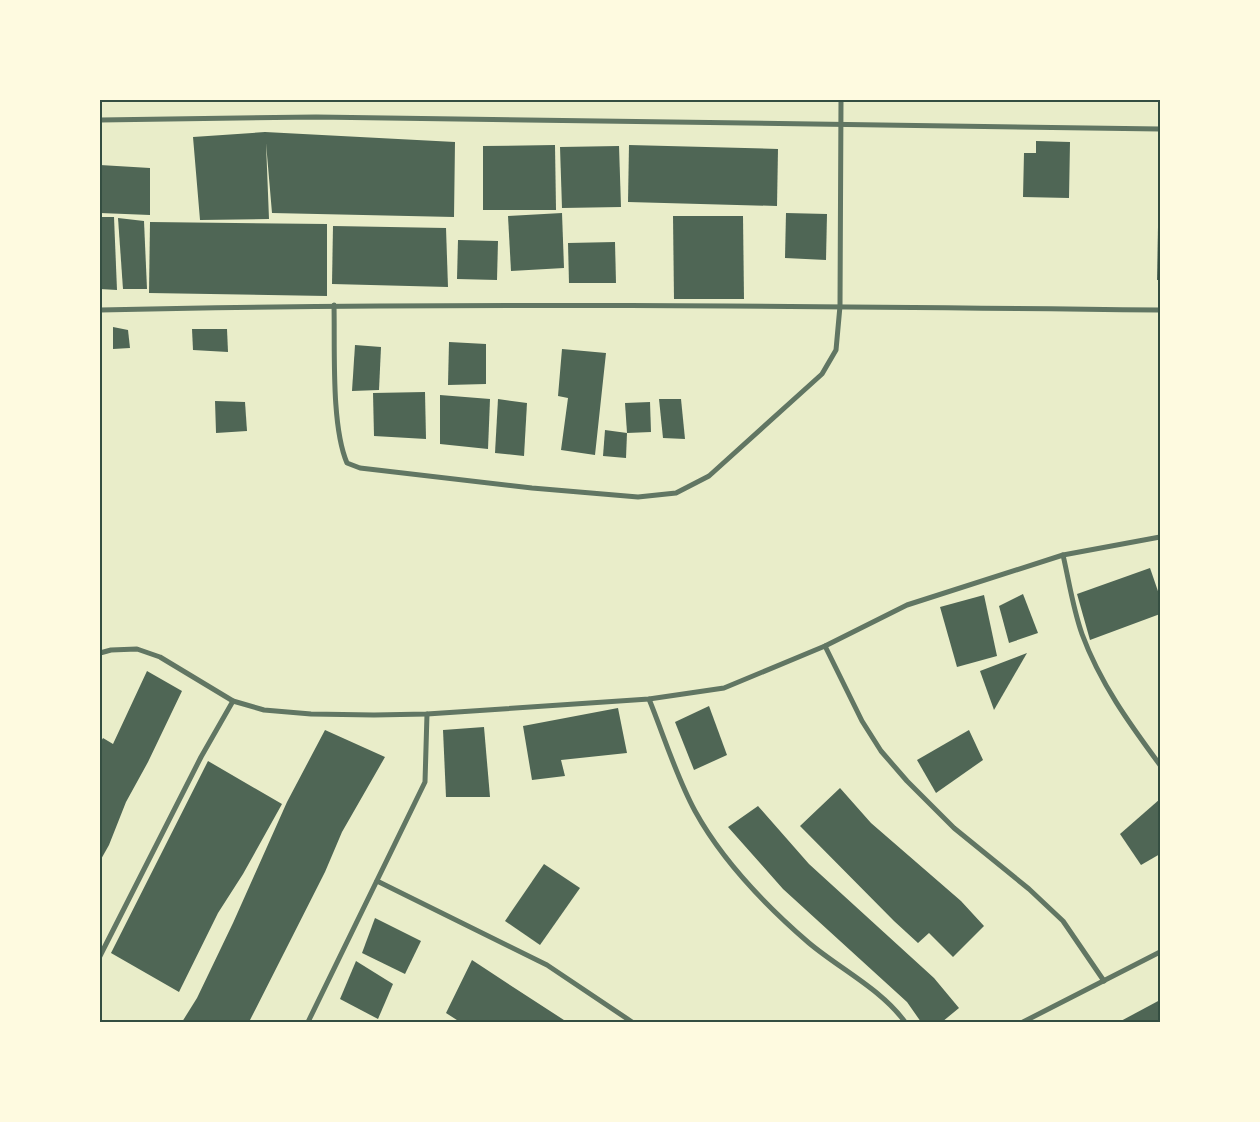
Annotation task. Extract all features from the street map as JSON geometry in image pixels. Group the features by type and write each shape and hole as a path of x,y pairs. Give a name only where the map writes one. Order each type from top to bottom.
{"street":[{"path":"334,305 338,414 341,449 347,463 360,468 532,488 638,497 676,493 709,476 822,374 836,350 840,306 841,100"},
{"path":"100,120 316,117 1160,130"},
{"path":"100,310 334,305 840,306 1160,310"},
{"path":"100,652 137,648 160,657 233,701 264,710 311,714 427,714 650,699 724,688 825,646 907,605 1063,555 1160,537"},
{"path":"1063,555 1081,631 1099,675 1124,718 1160,764"},
{"path":"825,646 862,721 881,751 907,782 954,828 1029,889 1063,921 1104,981"},
{"path":"650,699 695,811 722,852 754,891 802,936 872,990 898,1012 905,1022"},
{"path":"100,956 201,758 233,701"},
{"path":"308,1022 425,782 427,714"},
{"path":"377,881 547,965 632,1022"},
{"path":"1023,1022 1160,952"}],"building":[{"path":"265,132 455,142 454,217 272,213 266,143 269,219 200,220 193,137"},
{"path":"1036,141 1070,142 1069,198 1023,197 1024,153 1036,153"},
{"path":"555,145 556,210 483,210 483,146"},
{"path":"629,145 778,149 777,206 628,202"},
{"path":"619,146 621,207 562,208 560,147"},
{"path":"100,165 150,168 150,215 100,213"},
{"path":"562,213 564,268 511,271 508,216"},
{"path":"786,213 827,214 826,260 785,258"},
{"path":"673,216 743,216 744,299 674,299"},
{"path":"100,217 114,217 117,290 100,289"},
{"path":"118,218 144,221 147,289 123,289"},
{"path":"150,222 327,224 327,296 149,293"},
{"path":"333,226 446,228 448,287 332,284"},
{"path":"1158,227 1160,227 1160,280 1157,280"},
{"path":"458,240 498,241 497,280 457,279"},
{"path":"615,242 616,283 569,283 568,243"},
{"path":"113,327 128,330 130,348 113,349"},
{"path":"192,329 227,329 228,352 193,350"},
{"path":"449,342 486,344 486,384 448,385"},
{"path":"355,345 381,347 379,390 352,391"},
{"path":"562,349 606,353 595,455 561,450 568,398 558,396"},
{"path":"425,392 426,439 374,436 373,393"},
{"path":"440,395 490,399 488,449 440,444"},
{"path":"498,399 527,403 524,456 495,453"},
{"path":"659,399 681,399 685,439 663,438"},
{"path":"215,401 245,402 247,431 216,433"},
{"path":"650,402 651,432 627,433 625,403"},
{"path":"605,430 627,433 626,458 603,456"},
{"path":"1150,568 1160,597 1160,614 1090,640 1077,594"},
{"path":"1023,594 1038,633 1009,643 999,606"},
{"path":"984,595 997,656 957,667 940,607"},
{"path":"1027,653 994,710 980,671"},
{"path":"147,671 182,691 148,762 126,802 109,845 100,861 100,743 103,738 113,744"},
{"path":"709,706 727,755 694,770 675,722"},
{"path":"618,708 627,753 561,760 565,776 532,780 523,726"},
{"path":"484,727 490,797 446,797 443,730"},
{"path":"325,730 385,757 342,832 325,872 249,1022 182,1022 197,998 287,802"},
{"path":"969,730 983,760 936,793 917,760"},
{"path":"208,761 282,804 243,874 218,913 179,992 111,953"},
{"path":"840,788 871,823 961,901 984,926 953,957 929,933 918,943 800,826"},
{"path":"1160,799 1160,854 1141,865 1120,834"},
{"path":"758,806 809,864 934,978 959,1008 942,1022 921,1022 907,1002 783,889 728,827"},
{"path":"544,864 580,888 540,945 505,921"},
{"path":"375,918 421,941 405,974 362,953"},
{"path":"472,960 567,1022 460,1022 446,1013"},
{"path":"356,961 393,984 378,1019 340,999"},
{"path":"1160,1000 1160,1022 1119,1022"}]}
